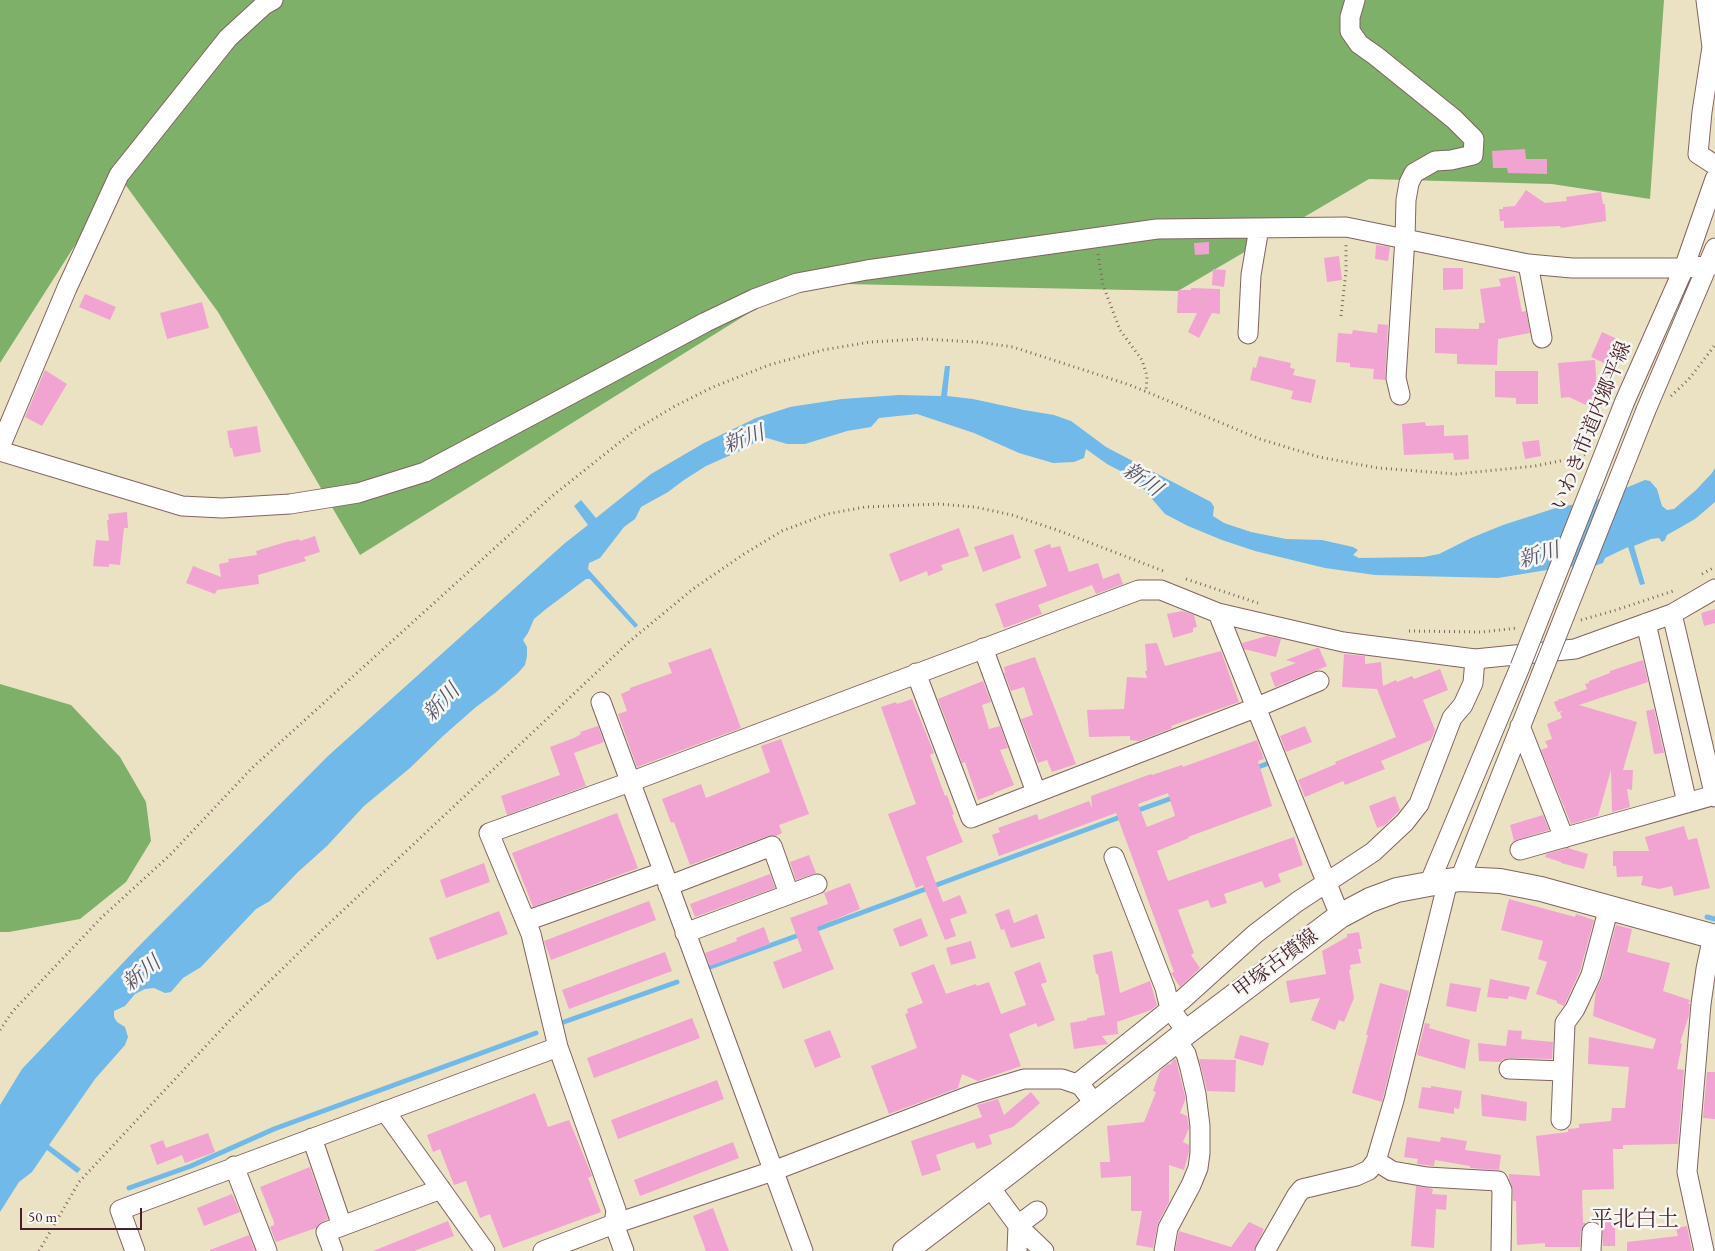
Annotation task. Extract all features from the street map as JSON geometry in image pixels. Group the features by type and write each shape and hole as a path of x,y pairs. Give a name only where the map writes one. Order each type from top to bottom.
{"main road":[{"name":"甲塚古墳線","path":"905,1251 1340,916 1370,900 1397,890 1446,881 1500,880 1541,889 1714,936"}],"street":[{"path":"0,446 67,288 119,175 228,38 264,5 273,0"},
{"path":"1355,0 1350,17 1350,31 1359,44 1454,119 1474,139 1472,155 1451,160 1435,161 1414,174 1409,183 1406,200 1396,378 1400,395"},
{"path":"1706,0 1712,47 1698,154 1715,165"},
{"name":"いわき市道内郷平線","path":"1446,881 1520,666 1625,401 1684,268 1715,179"},
{"path":"0,451 182,506 222,508 290,504 358,493 425,472 706,322 754,299 797,283 867,270 1157,229 1346,227 1528,264 1572,268 1684,268 1712,266"},
{"path":"1248,334 1251,276 1259,228"},
{"path":"1265,1251 1302,1189 1356,1176 1369,1170 1376,1161 1394,1100 1446,881 1520,726 1646,410 1712,266 1715,248"},
{"path":"1528,264 1542,338"},
{"path":"624,1251 614,1224 616,1210 558,1047 531,934 489,833 630,782 1139,590 1161,590 1218,613 1343,642 1476,659 1575,649 1672,614 1715,589"},
{"path":"1218,613 1340,916"},
{"path":"1520,850 1715,796 1672,614"},
{"path":"1646,623 1687,803"},
{"path":"983,648 1036,792"},
{"path":"1078,1084 1255,934 1296,902 1373,852 1405,822 1419,804 1452,718 1463,705 1474,683 1476,659"},
{"path":"916,673 971,818 1255,708 1319,681"},
{"path":"601,702 803,1251"},
{"path":"1520,726 1564,838"},
{"path":"526,921 772,846 790,894"},
{"path":"1114,857 1182,1036 1196,1094 1200,1126 1198,1168 1168,1228 1164,1251"},
{"path":"686,933 817,884"},
{"path":"1562,1120 1565,1023 1575,1009 1591,975 1609,907"},
{"path":"1704,1251 1687,1172 1700,1004 1714,936"},
{"path":"135,1251 120,1210 558,1047"},
{"path":"1509,1069 1563,1071"},
{"path":"543,1251 614,1224 773,1171 974,1094 1024,1078 1062,1079 1078,1084 1095,1104"},
{"path":"385,1111 485,1251"},
{"path":"312,1138 342,1226"},
{"path":"1376,1161 1392,1171 1427,1177 1498,1181 1502,1190 1501,1251"},
{"path":"234,1166 267,1251"},
{"path":"989,1186 1018,1225 1044,1251"},
{"path":"333,1251 326,1232 441,1190"},
{"path":"1018,1225 1037,1211"},
{"path":"1017,1251 1018,1225"},
{"path":"1591,1251 1592,1232"}],"path":[{"path":"1340,316 1346,271 1346,227"},
{"path":"1094,238 1103,285 1120,330 1142,360 1147,376 1146,392"},
{"path":"0,1030 14,1011 101,918 170,855 252,768 551,497 634,430 713,386 759,369 823,350 870,342 921,340 978,342 1013,347 1130,385 1260,439 1319,457 1378,468 1456,474 1535,466 1580,457 1588,453"},
{"path":"1668,400 1689,379 1715,344"},
{"path":"39,1251 78,1182 232,1018 320,932 630,641"}],"green space":[{"path":"0,0 1664,0 1650,199 1552,184 1369,179 1178,291 797,283 360,555 218,312 119,176 0,363"},
{"path":"0,684 71,705 120,757 146,802 151,841 126,882 80,919 0,932"}],"water":[{"name":"新川","path":"945,366 950,366 947,396 973,399 1054,415 1071,421 1106,447 1211,502 1214,507 1213,516 1224,523 1251,532 1286,539 1322,540 1353,547 1358,550 1353,555 1359,558 1424,557 1439,554 1503,525 1559,507 1594,501 1645,480 1650,481 1657,489 1662,506 1667,510 1674,509 1696,490 1715,468 1715,502 1695,519 1667,535 1662,542 1659,538 1651,539 1634,546 1645,584 1640,585 1628,547 1605,558 1603,563 1594,566 1565,567 1498,578 1375,575 1325,568 1255,551 1188,526 1165,514 1140,485 1128,475 1107,464 1086,449 1084,458 1074,462 1053,463 1019,453 974,433 917,414 879,418 871,427 847,431 805,444 787,444 767,438 761,439 742,450 706,466 668,492 641,507 635,519 624,527 600,558 589,563 588,569 638,625 635,628 590,579 586,579 534,619 523,640 527,647 527,656 525,665 518,673 476,707 410,768 364,806 327,846 270,901 256,909 201,967 183,978 171,992 165,993 154,988 145,989 135,994 125,1006 114,1011 114,1017 117,1022 125,1027 128,1037 125,1045 95,1079 49,1145 81,1169 77,1173 47,1150 32,1172 19,1182 0,1212 0,1105 22,1069 137,948 328,756 565,543 588,525 574,506 581,500 596,518 651,474 704,443 756,418 790,407 842,399 899,395 941,396"}],"building":[{"path":"1525,149 1526,159 1547,159 1547,174 1508,173 1507,168 1493,168 1492,151"},
{"path":"1526,190 1545,203 1567,201 1566,197 1601,192 1603,204 1605,204 1606,221 1561,228 1560,226 1504,228 1504,221 1500,221 1499,209 1515,206"},
{"path":"1209,242 1209,254 1195,255 1194,243"},
{"path":"1376,245 1390,247 1388,261 1375,259"},
{"path":"1339,256 1342,280 1327,282 1324,258"},
{"path":"1443,268 1463,268 1463,289 1443,290"},
{"path":"1213,269 1226,270 1224,287 1212,285"},
{"path":"1515,276 1522,312 1526,311 1530,333 1498,339 1497,365 1457,364 1457,354 1435,353 1435,328 1479,329 1479,323 1485,323 1480,289 1501,286 1499,279"},
{"path":"1191,288 1220,289 1220,314 1212,313 1199,338 1188,332 1197,313 1177,313 1178,290 1191,290"},
{"path":"85,294 116,307 110,320 79,307"},
{"path":"202,302 209,328 167,339 160,313"},
{"path":"1378,324 1388,325 1385,380 1373,379 1374,369 1350,367 1350,363 1336,362 1338,333 1352,334 1353,330 1377,333"},
{"path":"1602,332 1617,339 1606,364 1591,357"},
{"path":"1259,356 1291,363 1290,368 1295,369 1293,375 1316,380 1311,403 1291,399 1293,391 1250,380 1253,367 1256,368"},
{"path":"1595,360 1597,388 1588,406 1569,397 1561,398 1558,363"},
{"path":"45,370 67,384 42,426 25,417"},
{"path":"1495,371 1538,371 1538,404 1516,404 1516,398 1495,397"},
{"path":"1425,422 1426,426 1444,425 1444,436 1468,435 1469,459 1454,460 1453,453 1404,455 1402,424"},
{"path":"257,426 261,452 234,457 232,448 230,448 227,431"},
{"path":"1539,440 1541,456 1525,459 1522,442"},
{"path":"127,512 128,528 124,528 120,565 109,564 109,567 93,566 96,540 109,541 108,514"},
{"path":"959,528 969,556 941,565 943,570 928,576 927,571 900,582 889,554"},
{"path":"1013,534 1021,558 983,572 974,547"},
{"path":"315,536 320,552 304,557 306,561 258,575 259,584 217,590 215,594 186,583 193,566 221,577 219,564 229,562 228,559 257,555 256,551"},
{"path":"1050,544 1051,548 1060,546 1069,572 1098,563 1103,579 1119,573 1123,584 1096,594 1092,585 1038,605 1042,614 1004,628 995,604 1047,586 1034,550"},
{"path":"1715,609 1715,623 1704,626 1701,613"},
{"path":"1182,611 1194,615 1197,627 1193,628 1193,632 1173,638 1167,614"},
{"path":"1267,636 1281,639 1276,657 1244,649 1242,643"},
{"path":"1157,643 1165,666 1221,651 1239,702 1171,726 1172,728 1139,741 1130,740 1130,736 1089,737 1087,710 1124,709 1127,677 1147,678 1145,671 1147,671 1145,644"},
{"path":"711,648 741,728 637,767 618,714 627,711 621,694 630,690 630,688 672,673 668,663"},
{"path":"1319,648 1327,666 1275,687 1270,673 1296,663 1286,660"},
{"path":"1344,654 1365,656 1365,664 1381,662 1383,686 1412,676 1414,679 1440,669 1448,690 1423,700 1435,730 1431,740 1381,761 1385,769 1345,785 1343,781 1305,797 1298,780 1336,764 1335,762 1396,737 1377,689 1342,687"},
{"path":"1035,657 1076,764 1052,772 1047,760 1038,763 1021,719 1033,715 1024,687 1011,691 1004,673 1004,667"},
{"path":"1643,660 1648,682 1579,705 1637,722 1623,770 1633,770 1632,790 1627,789 1630,807 1612,812 1611,770 1598,816 1571,824 1541,750 1548,747 1545,741 1552,739 1547,724 1562,718 1560,713 1563,711 1558,712 1554,702 1587,689 1585,684 1610,673 1610,671"},
{"path":"983,681 991,702 982,705 989,729 1000,726 1008,748 1000,750 1014,785 978,800 965,762 962,763 938,699"},
{"path":"912,699 934,753 930,755 945,796 947,795 954,814 952,815 963,842 926,857 943,902 960,895 967,913 950,919 956,936 945,940 923,885 916,888 888,814 916,804 881,707"},
{"path":"1654,709 1664,753 1654,754 1646,711"},
{"path":"598,726 604,742 574,753 586,786 507,815 501,796 560,775 550,747 574,738 581,734 580,732"},
{"path":"1305,726 1312,742 1286,752 1280,736"},
{"path":"781,739 809,814 779,825 782,833 776,836 768,836 690,865 674,822 671,823 662,799 701,784 706,798 770,772 761,746"},
{"path":"1257,740 1264,759 1258,761 1272,806 1188,837 1157,851 1168,881 1294,837 1303,865 1278,874 1281,882 1265,888 1262,881 1224,894 1227,903 1211,908 1208,900 1178,910 1194,953 1191,955 1200,968 1180,987 1171,973 1174,972 1116,813 999,856 992,835 1000,832 998,828 1037,814 1039,820 1089,801 1092,808 1091,796 1151,774 1182,765 1183,767","holes":["1168,793 1175,816 1147,827 1138,804"]},
{"path":"1395,796 1400,810 1385,825 1377,828 1369,806"},
{"path":"617,813 638,868 533,907 512,853"},
{"path":"1543,815 1549,830 1514,841 1510,825"},
{"path":"1684,826 1688,840 1697,838 1710,888 1674,896 1672,886 1659,889 1641,885 1643,876 1617,877 1616,866 1613,866 1613,851 1649,851 1645,837"},
{"path":"1568,848 1588,854 1584,869 1545,857 1546,854"},
{"path":"809,855 816,873 796,880 790,862"},
{"path":"484,863 490,882 446,898 440,880"},
{"path":"770,874 775,888 695,917 690,904"},
{"path":"850,883 860,909 817,927 834,969 783,989 773,962 802,951 790,918 828,904 824,893"},
{"path":"1509,899 1575,917 1576,914 1594,920 1580,971 1564,1006 1557,1003 1557,1001 1536,994 1547,962 1538,959 1543,941 1501,930"},
{"path":"649,901 656,920 551,960 544,941"},
{"path":"1009,909 1014,923 1037,914 1045,938 1011,948 1004,929 1001,930 995,914"},
{"path":"499,911 508,934 437,960 429,938"},
{"path":"921,918 928,936 900,947 893,929"},
{"path":"1616,925 1632,929 1627,952 1670,963 1663,991 1690,1000 1688,1004 1690,1004 1689,1015 1680,1043 1682,1044 1677,1069 1684,1070 1678,1144 1623,1145 1623,1149 1613,1149 1614,1189 1582,1190 1583,1223 1586,1223 1581,1231 1580,1247 1545,1247 1545,1243 1517,1245 1516,1201 1513,1201 1513,1190 1509,1174 1540,1176 1536,1136 1568,1132 1568,1129 1579,1128 1579,1124 1611,1121 1612,1108 1625,1108 1629,1067 1588,1064 1589,1037 1653,1049 1656,1039 1593,1016 1596,990 1602,978"},
{"path":"764,927 770,944 710,966 705,953 737,941 736,938"},
{"path":"1359,932 1362,949 1358,949 1361,963 1350,965 1351,969 1349,970 1354,998 1344,1022 1339,1020 1335,1030 1311,1020 1320,998 1290,1003 1286,981 1326,974 1322,951 1347,937 1347,934"},
{"path":"971,941 976,958 951,965 946,948"},
{"path":"1112,951 1120,993 1150,981 1157,1005 1151,1010 1117,1022 1118,1034 1102,1036 1108,1044 1074,1049 1070,1023 1105,1015 1093,955"},
{"path":"665,952 672,971 569,1009 562,990"},
{"path":"1040,962 1047,982 1041,984 1055,1020 1038,1027 1036,1023 1009,1034 1021,1066 978,1081 962,1074 958,1088 889,1114 871,1066 917,1048 905,1014 908,1013 907,1009 923,1003 911,973 934,964 946,994 976,984 977,986 989,982 1001,1014 1026,1005 1014,972"},
{"path":"1490,979 1530,987 1526,1000 1509,996 1508,999 1487,997"},
{"path":"1380,983 1409,991 1382,1102 1352,1093"},
{"path":"1450,983 1481,988 1476,1012 1446,1006"},
{"path":"692,1018 700,1038 594,1078 587,1058"},
{"path":"1425,1023 1430,1024 1429,1028 1470,1040 1465,1069 1417,1055"},
{"path":"830,1030 841,1057 815,1068 804,1040"},
{"path":"1508,1030 1522,1031 1521,1039 1553,1042 1552,1059 1509,1058 1500,1062 1479,1061 1478,1043 1506,1046"},
{"path":"1240,1035 1269,1043 1263,1066 1234,1058"},
{"path":"1174,1059 1176,1060 1185,1096 1180,1113 1187,1116 1189,1128 1183,1142 1189,1145 1189,1152 1184,1170 1169,1165 1169,1202 1158,1223 1153,1248 1136,1245 1142,1211 1131,1211 1131,1176 1101,1178 1100,1162 1110,1162 1107,1126 1144,1122 1156,1092 1153,1091 1160,1071 1168,1064 1170,1065"},
{"path":"1199,1059 1236,1060 1235,1092 1207,1091"},
{"path":"1707,1072 1715,1072 1715,1119 1703,1118"},
{"path":"717,1080 724,1099 618,1139 611,1120"},
{"path":"1431,1086 1462,1091 1459,1109 1454,1108 1454,1114 1418,1108 1422,1087 1431,1088"},
{"path":"1031,1092 1040,1103 1013,1127 989,1135 992,1144 977,1149 974,1142 936,1155 941,1170 922,1176 911,1141 982,1117 977,1105 998,1099 1004,1115"},
{"path":"535,1093 548,1127 569,1120 592,1176 588,1178 601,1212 503,1248 490,1214 480,1218 466,1181 454,1185 440,1149 433,1152 427,1135"},
{"path":"1481,1094 1527,1102 1526,1121 1482,1116"},
{"path":"208,1133 215,1152 185,1163 182,1155 157,1165 150,1145 163,1140 166,1148"},
{"path":"1407,1137 1440,1142 1441,1137 1467,1141 1465,1150 1501,1155 1499,1170 1470,1168 1470,1166 1435,1160 1434,1166 1417,1164 1418,1159 1404,1157"},
{"path":"733,1142 739,1158 640,1196 634,1180"},
{"path":"310,1167 328,1219 316,1228 276,1242 270,1227 274,1225 274,1222 260,1187"},
{"path":"1416,1186 1433,1189 1432,1194 1447,1195 1446,1210 1436,1209 1434,1248 1411,1246"},
{"path":"232,1194 240,1212 204,1226 197,1208"},
{"path":"713,1208 729,1251 706,1251 693,1216"},
{"path":"448,1221 454,1236 414,1251 373,1251"},
{"path":"1249,1222 1264,1229 1254,1251 1175,1251 1179,1231 1231,1247"},
{"path":"1597,1222 1613,1222 1613,1225 1615,1225 1615,1246 1603,1246 1602,1227"},
{"path":"1687,1226 1692,1251 1627,1251 1627,1242 1678,1236 1676,1228"},
{"path":"249,1235 255,1251 210,1251 210,1250"}],"waterway":[{"path":"1253,769 1269,763"},
{"path":"1136,811 1175,797"},
{"path":"812,931 1123,816"},
{"path":"1707,917 1715,919"},
{"path":"710,967 802,934"},
{"path":"561,1023 677,982"},
{"path":"129,1188 191,1166 274,1129 536,1033"}],"district":[{"name":"平北白土","path":"1635,1220"}]}
